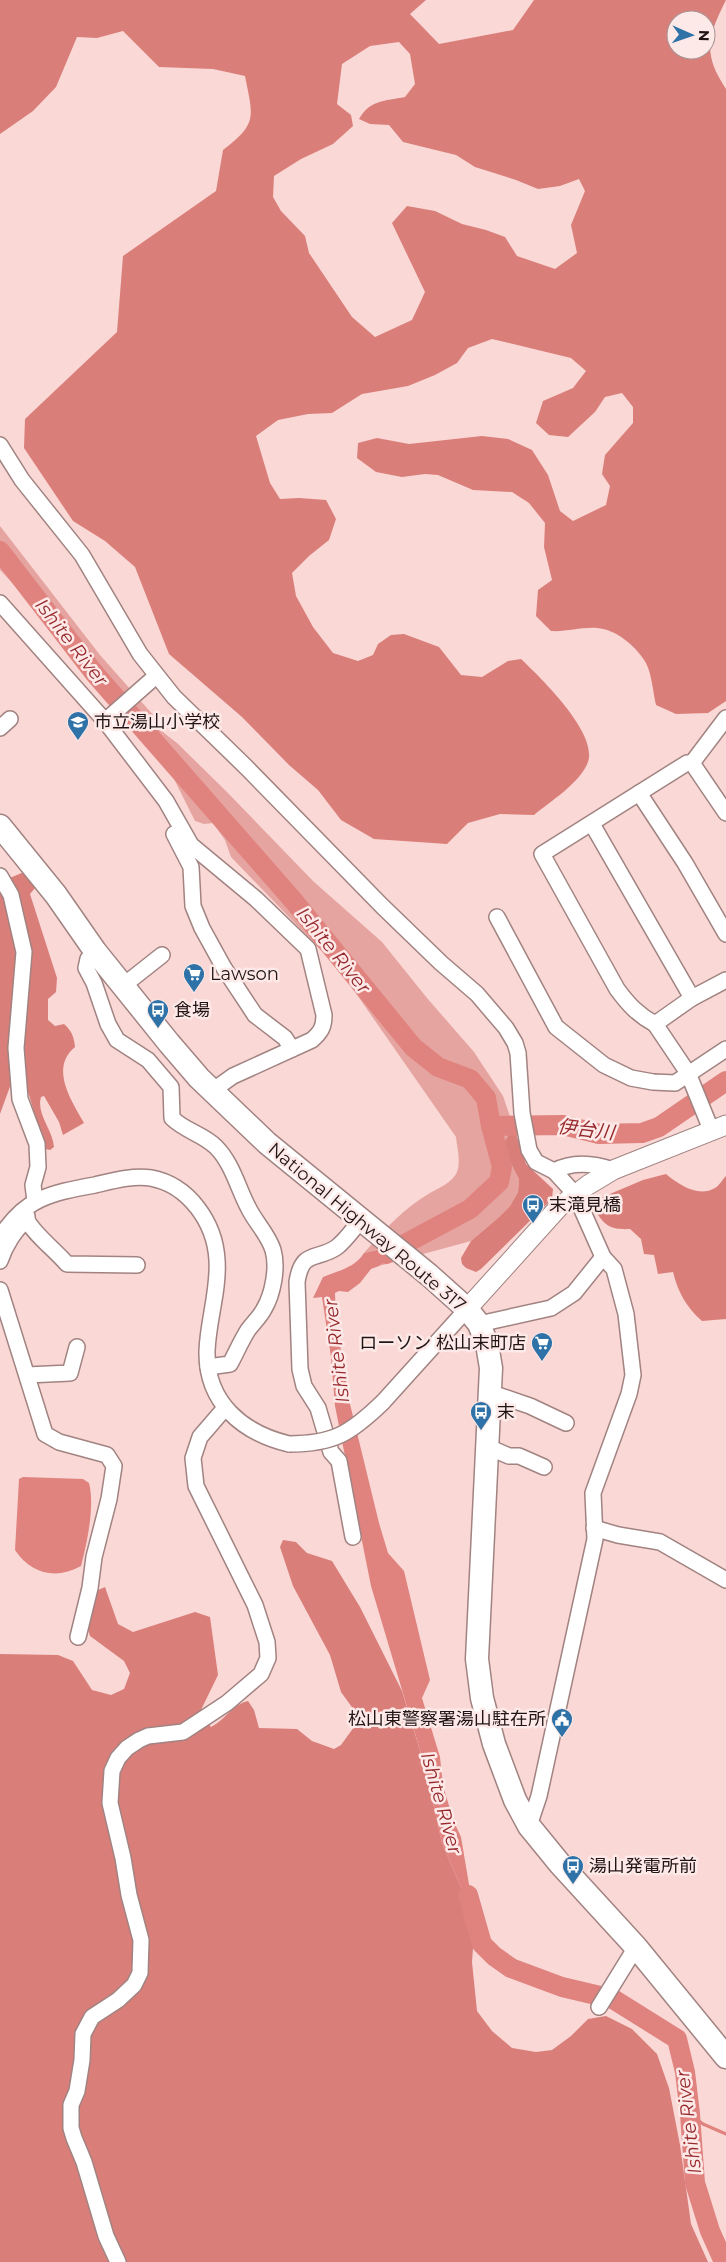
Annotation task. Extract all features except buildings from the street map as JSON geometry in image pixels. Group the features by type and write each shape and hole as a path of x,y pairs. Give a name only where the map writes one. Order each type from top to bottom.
{"highway":[{"name":"National Highway Route 317","path":"0,826 56,895 95,951 168,1043 206,1084 267,1143 429,1275 473,1317 487,1344 491,1368 478,1633 479,1681 494,1744 515,1800 529,1826 560,1864 636,1947 726,2057"}],"main road":[{"path":"473,1317 559,1207 575,1194 613,1170 715,1126"}],"street":[{"path":"0,444 22,480 82,555 140,654 150,681 174,697 246,767 382,906 491,1008 515,1043 520,1066 525,1138 529,1150 536,1162 554,1171 575,1194 603,1257 614,1269 619,1284 628,1331 633,1375 629,1394 594,1493 595,1539 539,1796 529,1826"},
{"path":"0,603 109,718 166,801 192,846 256,899 308,949 313,963 324,1023 321,1031 312,1040 233,1076 206,1084 171,1087"},
{"path":"109,718 150,681"},
{"path":"715,1126 691,1079 655,1024 644,1018 630,1006 617,989 542,854 687,763 692,763 726,718"},
{"path":"692,763 721,794 726,813"},
{"path":"148,776 158,806 190,866 193,906 202,928 224,968 255,1015 285,1038 292,1049"},
{"path":"639,793 685,863 726,934"},
{"path":"592,824 692,998"},
{"path":"0,876 11,895 24,952 16,1048 20,1098 37,1144 38,1167 30,1209 31,1228 48,1242 67,1264 137,1265"},
{"path":"497,917 556,1028 604,1065 631,1078 652,1082 675,1083 691,1079 726,1049"},
{"path":"95,951 88,959 86,968 94,983 108,1024 117,1040 148,1060 171,1087 172,1118 180,1127 194,1132 216,1147 226,1160 248,1208 269,1240 275,1263 271,1291 265,1308 248,1330 230,1364 208,1367"},
{"path":"124,986 162,956"},
{"path":"655,1024 692,998 726,980"},
{"path":"554,1171 574,1164 598,1165 613,1170"},
{"path":"0,1238 19,1212 30,1209 70,1190 132,1178 150,1178 169,1183 183,1193 199,1209 216,1245 218,1262 207,1351 208,1367 212,1382 225,1408 240,1423 251,1431 272,1440 289,1444 312,1444 331,1440 346,1434 362,1423 473,1317 551,1308 574,1293 603,1257"},
{"path":"0,1261 4,1250 30,1209"},
{"path":"353,1537 339,1461 331,1452 318,1408 304,1386 302,1378 297,1314 297,1282 299,1269 306,1260 339,1246 365,1223"},
{"path":"0,1290 45,1434 59,1442 107,1455 114,1466 109,1499 94,1557 90,1588 78,1638"},
{"path":"27,1375 70,1373 77,1347"},
{"path":"489,1392 530,1406 566,1422"},
{"path":"118,2262 96,2209 84,2162 71,2128 71,2104 77,2091 82,2060 83,2034 92,2017 118,2000 134,1986 140,1973 141,1940 129,1895 123,1858 110,1803 112,1771 118,1758 127,1748 139,1740 148,1736 183,1732 227,1703 261,1674 268,1658 267,1642 255,1605 196,1486 192,1458 200,1437 225,1408"},
{"path":"487,1450 496,1450 509,1456 519,1456 544,1467"},
{"path":"594,1528 618,1535 660,1542 726,1580"},
{"path":"599,2007 636,1947"}],"shaded area":[{"path":"0,0 426,0 410,14 439,44 513,30 534,0 726,0 716,22 716,10 666,10 666,60 712,60 718,76 726,89 726,701 708,713 676,714 656,705 646,663 632,645 618,635 597,628 551,631 536,616 538,590 552,580 544,547 545,523 529,503 512,492 473,490 438,475 425,474 402,477 376,472 357,458 358,443 377,438 409,444 482,436 508,439 532,450 548,475 560,511 573,521 606,505 610,486 602,474 605,455 633,423 633,407 622,393 605,397 595,412 568,437 549,435 536,423 543,401 573,388 586,371 571,358 492,339 468,348 457,363 435,375 408,386 362,394 332,413 308,414 278,420 256,436 270,483 280,499 326,500 336,519 329,540 292,573 296,596 313,627 333,653 358,661 373,655 378,644 391,635 404,634 439,647 461,675 482,677 508,661 521,659 554,692 576,722 585,736 589,750 588,762 579,777 572,784 534,815 500,814 468,823 447,844 374,839 341,820 318,790 289,765 242,717 169,654 135,567 105,541 73,521 24,448 25,419 117,332 123,256 216,191 223,150 242,133 250,118 250,101 245,76 213,69 159,67 123,31 97,38 77,37 56,87 33,111 0,134","holes":["399,42 410,54 415,84 405,97 378,102 368,108 359,119 370,124 389,125 403,142 456,155 475,167 538,189 560,186 579,179 585,191 571,225 577,253 555,269 517,256 505,237 462,224 435,211 407,206 392,223 425,292 412,320 375,337 352,317 309,253 305,236 281,211 273,197 274,176 301,159 333,144 353,126 351,115 337,104 342,64 370,46"]},
{"path":"0,526 100,655 154,716 164,733 177,743 227,792 313,881 382,942 474,1052 503,1096 516,1134 511,1132 515,1169 519,1179 518,1192 510,1206 471,1241 379,1266 409,1242 364,1253 403,1213 455,1176 459,1163 456,1137 339,969 231,857 225,840 213,823 204,824 195,821 163,761 80,669 22,593 0,570"},
{"path":"24,872 35,888 30,894 57,978 56,992 48,999 48,1020 55,1026 64,1024 73,1037 75,1047 67,1055 63,1075 69,1095 84,1123 63,1135 59,1122 44,1096 41,1097 41,1110 53,1141 54,1147 50,1150 45,1149 24,1078 12,1081 0,1114 0,882"},
{"path":"512,1131 516,1134 526,1164 553,1189 552,1199 476,1272 466,1268 462,1264 461,1258 471,1241 510,1206 518,1192 519,1179 507,1155 505,1141"},
{"path":"666,1174 676,1182 695,1191 709,1191 715,1188 726,1176 726,1319 702,1321 683,1299 673,1272 658,1274 654,1255 644,1254 641,1239 630,1229 618,1229 609,1226 596,1211 598,1199 643,1180"},
{"path":"283,1540 296,1542 307,1553 332,1561 360,1607 402,1691 425,1767 442,1843 475,1920 472,1962 477,2011 492,2031 512,2048 536,2052 552,2050 571,2036 588,2019 606,2016 632,2029 657,2054 669,2088 680,2145 691,2224 708,2262 0,2262 0,1654 58,1655 73,1661 92,1690 111,1695 124,1689 130,1673 124,1661 90,1636 87,1626 96,1591 105,1587 118,1624 133,1632 195,1612 210,1617 218,1675 200,1712 211,1727 238,1705 248,1701 254,1710 259,1728 297,1729 312,1741 334,1749 341,1745 354,1727 354,1710 341,1692 330,1655 293,1586 280,1547"}],"water":[{"path":"411,1242 379,1266 371,1269 360,1283 348,1292 339,1291 335,1293 336,1322 350,1404 379,1523 388,1553 404,1571 430,1680 422,1698 440,1757 443,1786 454,1822 461,1837 475,1920 442,1843 425,1767 371,1586 335,1406 331,1357 322,1297 313,1298 323,1277 351,1265 361,1258 364,1253"},
{"path":"23,1477 83,1479 89,1483 91,1513 81,1566 62,1573 45,1572 29,1565 15,1550 19,1479"}],"waterway":[{"name":"Ishite River","path":"0,551 95,674 292,899 413,1047 438,1067 470,1079 486,1098 502,1167 499,1182 470,1209 386,1254"},
{"name":"伊台川","path":"491,1126 563,1125 599,1134 642,1133 659,1127 726,1081"},
{"name":"Ishite River","path":"468,1895 482,1944 494,1956 511,1968 562,1987 613,1999 677,2039 685,2072 695,2183 710,2231 724,2262"},
{"path":"690,2114 703,2124 726,2134"}],"place":[{"name":"市立湯山小学校","path":"78,741"},
{"name":"Lawson","path":"194,993"},
{"name":"食場","path":"158,1029"},
{"name":"末滝見橋","path":"533,1224"},
{"name":"ローソン 松山末町店","path":"542,1362"},
{"name":"末","path":"481,1431"},
{"name":"松山東警察署湯山駐在所","path":"562,1738"},
{"name":"湯山発電所前","path":"573,1885"}]}
